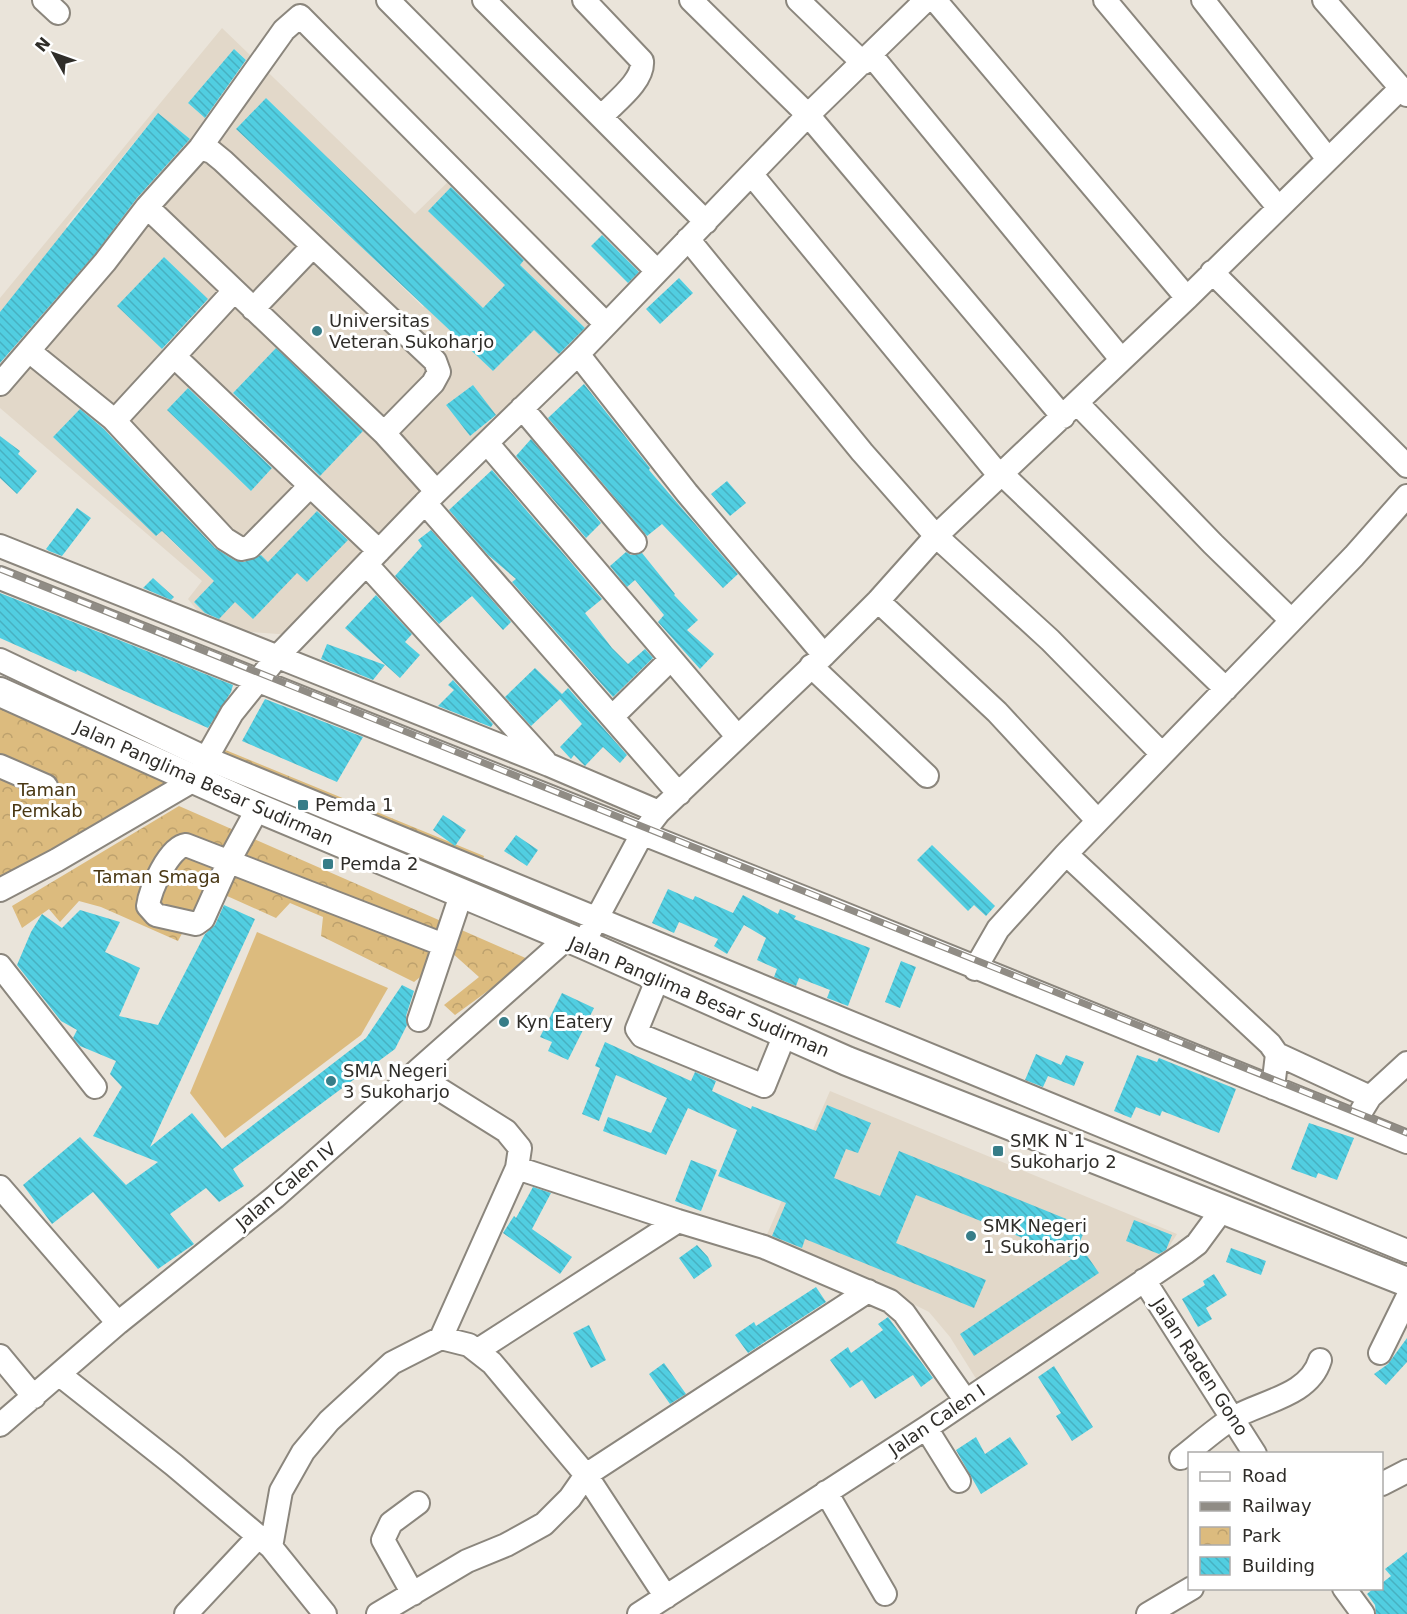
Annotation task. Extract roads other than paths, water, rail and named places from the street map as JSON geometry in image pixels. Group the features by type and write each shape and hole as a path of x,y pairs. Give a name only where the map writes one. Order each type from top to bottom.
{"main road":[{"name":"Jalan Panglima Besar Sudirman","path":"0,692 201,770 258,808 785,1034 1407,1282"}],"street":[{"path":"388,0 656,270"},
{"path":"484,0 706,222"},
{"path":"584,0 642,60 643,69 638,78 602,116"},
{"path":"691,0 808,115 1070,410 1291,620"},
{"path":"798,0 867,59 1121,359"},
{"path":"935,0 1187,298"},
{"path":"1105,0 1278,207"},
{"path":"1203,0 1328,159"},
{"path":"1324,0 1404,92"},
{"path":"0,890 57,860 201,770 232,712 277,657 430,497 578,354 656,270 706,222 808,115 867,59 912,5"},
{"path":"0,384 105,262 147,207 200,148 284,30 300,16 605,324"},
{"name":"Jalan Calen IV","path":"0,1425 118,1323 275,1197 415,1074 574,942 598,917 642,834 658,812 878,601 936,536 1000,474 1187,298 1328,159 1404,92"},
{"path":"200,148 212,152 435,361 439,372 433,383 384,433"},
{"path":"752,174 1000,474 1226,689"},
{"path":"147,207 384,433 430,497 612,717 679,794"},
{"path":"688,239 862,452 936,536 1050,640 1162,754"},
{"path":"253,309 313,246"},
{"path":"1212,272 1407,466"},
{"path":"113,419 120,415 175,357 234,291"},
{"path":"28,351 113,419 225,539 241,549 250,547 262,537 310,486"},
{"path":"578,354 818,660 927,776"},
{"path":"175,357 310,486 549,765"},
{"path":"522,408 635,542"},
{"path":"487,443 737,736"},
{"path":"975,969 998,929 1097,820 1354,556 1407,497"},
{"path":"0,546 549,765 658,812"},
{"path":"0,578 1407,1142"},
{"path":"878,601 997,712 1097,820"},
{"path":"0,660 201,770 598,917 1407,1251"},
{"path":"612,717 670,660"},
{"path":"0,766 46,786"},
{"path":"258,808 229,861 444,945"},
{"path":"1066,854 1270,1044 1276,1054 1370,1097"},
{"path":"419,1020 461,894"},
{"path":"0,966 95,1088"},
{"path":"658,978 637,1029 642,1036 764,1086 785,1034"},
{"path":"1273,1088 1276,1054"},
{"path":"1356,1122 1370,1097 1407,1063"},
{"path":"186,1614 265,1541 281,1491 303,1452 329,1421 392,1363 441,1338 517,1168 520,1148 506,1131 415,1074"},
{"path":"517,1168 764,1247 890,1301 904,1313 966,1401"},
{"path":"0,1187 118,1323"},
{"name":"Jalan Calen I","path":"655,1607 926,1428 1197,1244 1222,1210"},
{"path":"478,1350 678,1221"},
{"name":"Jalan Raden Gono","path":"1144,1280 1254,1452"},
{"path":"378,1614 466,1561 506,1545 543,1524 570,1498 586,1475 868,1290"},
{"path":"1380,1353 1407,1298"},
{"path":"441,1338 478,1350 492,1363 586,1475 655,1607"},
{"path":"0,1356 34,1397"},
{"path":"1189,1452 1233,1418 1298,1388 1310,1378 1320,1360"},
{"path":"60,1375 265,1541 326,1614"},
{"path":"926,1428 959,1481"},
{"path":"1181,1458 1188,1453"},
{"path":"1383,1483 1407,1471"},
{"path":"826,1492 885,1594"},
{"path":"413,1594 383,1540 391,1523 418,1503"},
{"path":"1162,1611 1189,1590"},
{"path":"1345,1590 1363,1614"}],"railway":[{"path":"0,569 1407,1133"}],"place":[{"name":"Universitas Veteran Sukoharjo","path":"317,331"},
{"name":"Pemda 1","path":"303,805"},
{"name":"Pemda 2","path":"328,864"},
{"name":"Kyn Eatery","path":"504,1022"},
{"name":"SMA Negeri 3 Sukoharjo","path":"331,1081"},
{"name":"SMK N 1 Sukoharjo 2","path":"998,1151"},
{"name":"SMK Negeri 1 Sukoharjo","path":"971,1236"}],"park label":[{"name":"Taman Pemkab","path":"47,800"},
{"name":"Taman Smaga","path":"157,877"}]}
